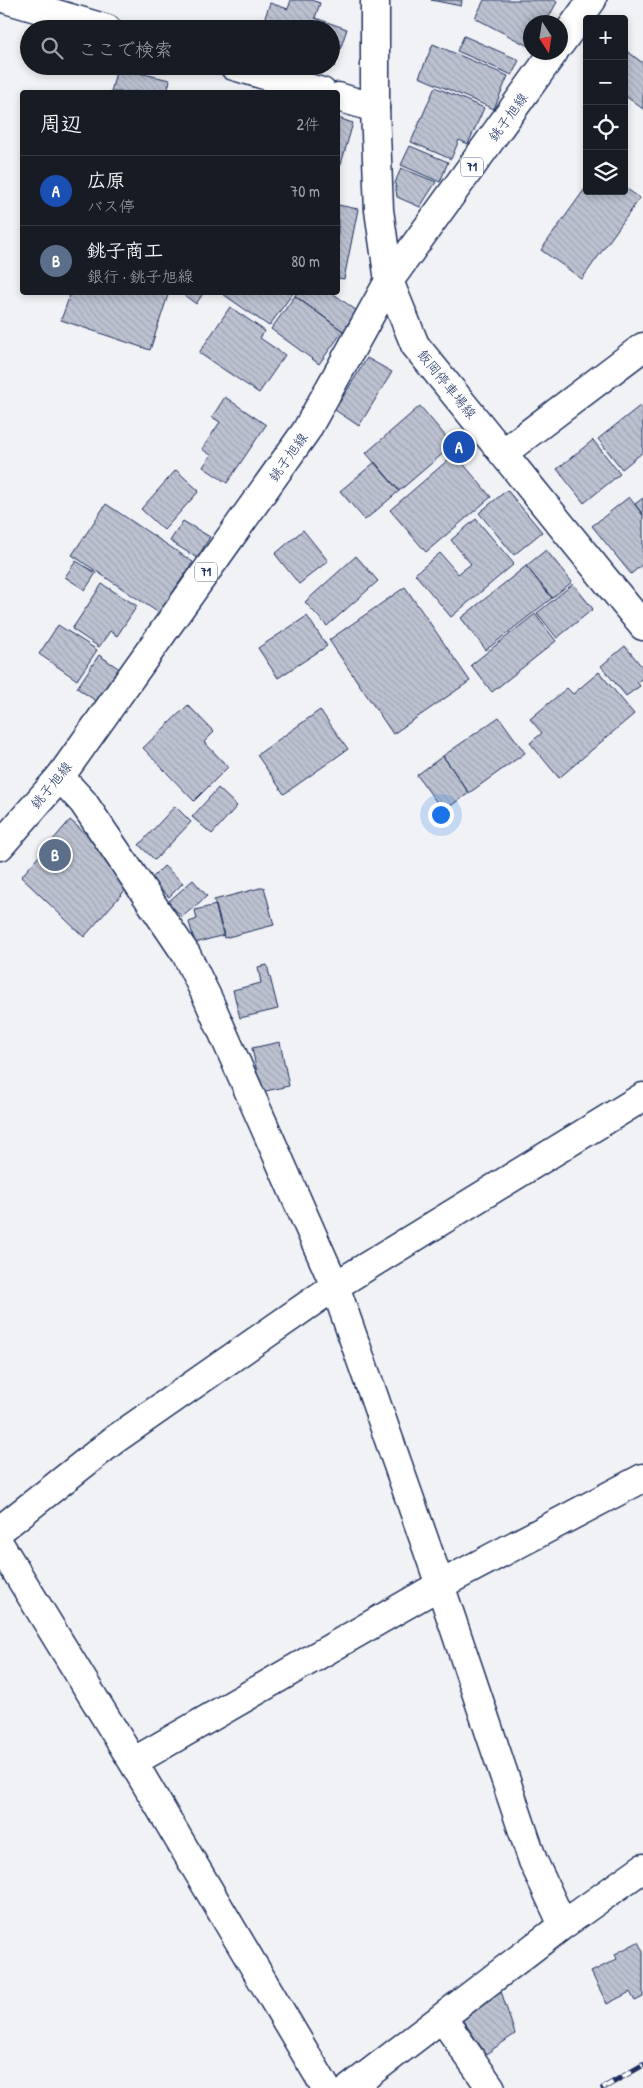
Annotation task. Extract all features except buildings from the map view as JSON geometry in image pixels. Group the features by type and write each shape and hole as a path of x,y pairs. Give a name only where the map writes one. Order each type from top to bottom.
{"street":[{"path":"9,0 77,20"},
{"name":"飯岡停車場線","path":"375,0 375,108 379,210 389,281 415,345 643,626"},
{"path":"568,33 592,0"},
{"name":"銚子旭線","path":"0,846 60,777 306,431 389,281 548,60"},
{"path":"264,75 315,90"},
{"path":"340,98 375,108"},
{"path":"503,453 643,347"},
{"path":"60,777 83,802 186,954 208,998 335,1286 440,1585 533,1861 563,1925"},
{"path":"0,1530 114,1440 335,1286 643,1097"},
{"path":"133,1762 440,1585 643,1478"},
{"path":"0,1545 133,1762 326,2088"},
{"path":"350,2088 443,2019 563,1925 643,1868"},
{"path":"443,2019 491,2088"}],"railway":[{"path":"603,2088 643,2065"}],"place":[{"name":"広原","path":"459,447"},
{"name":"銚子商工","path":"55,855"}]}
